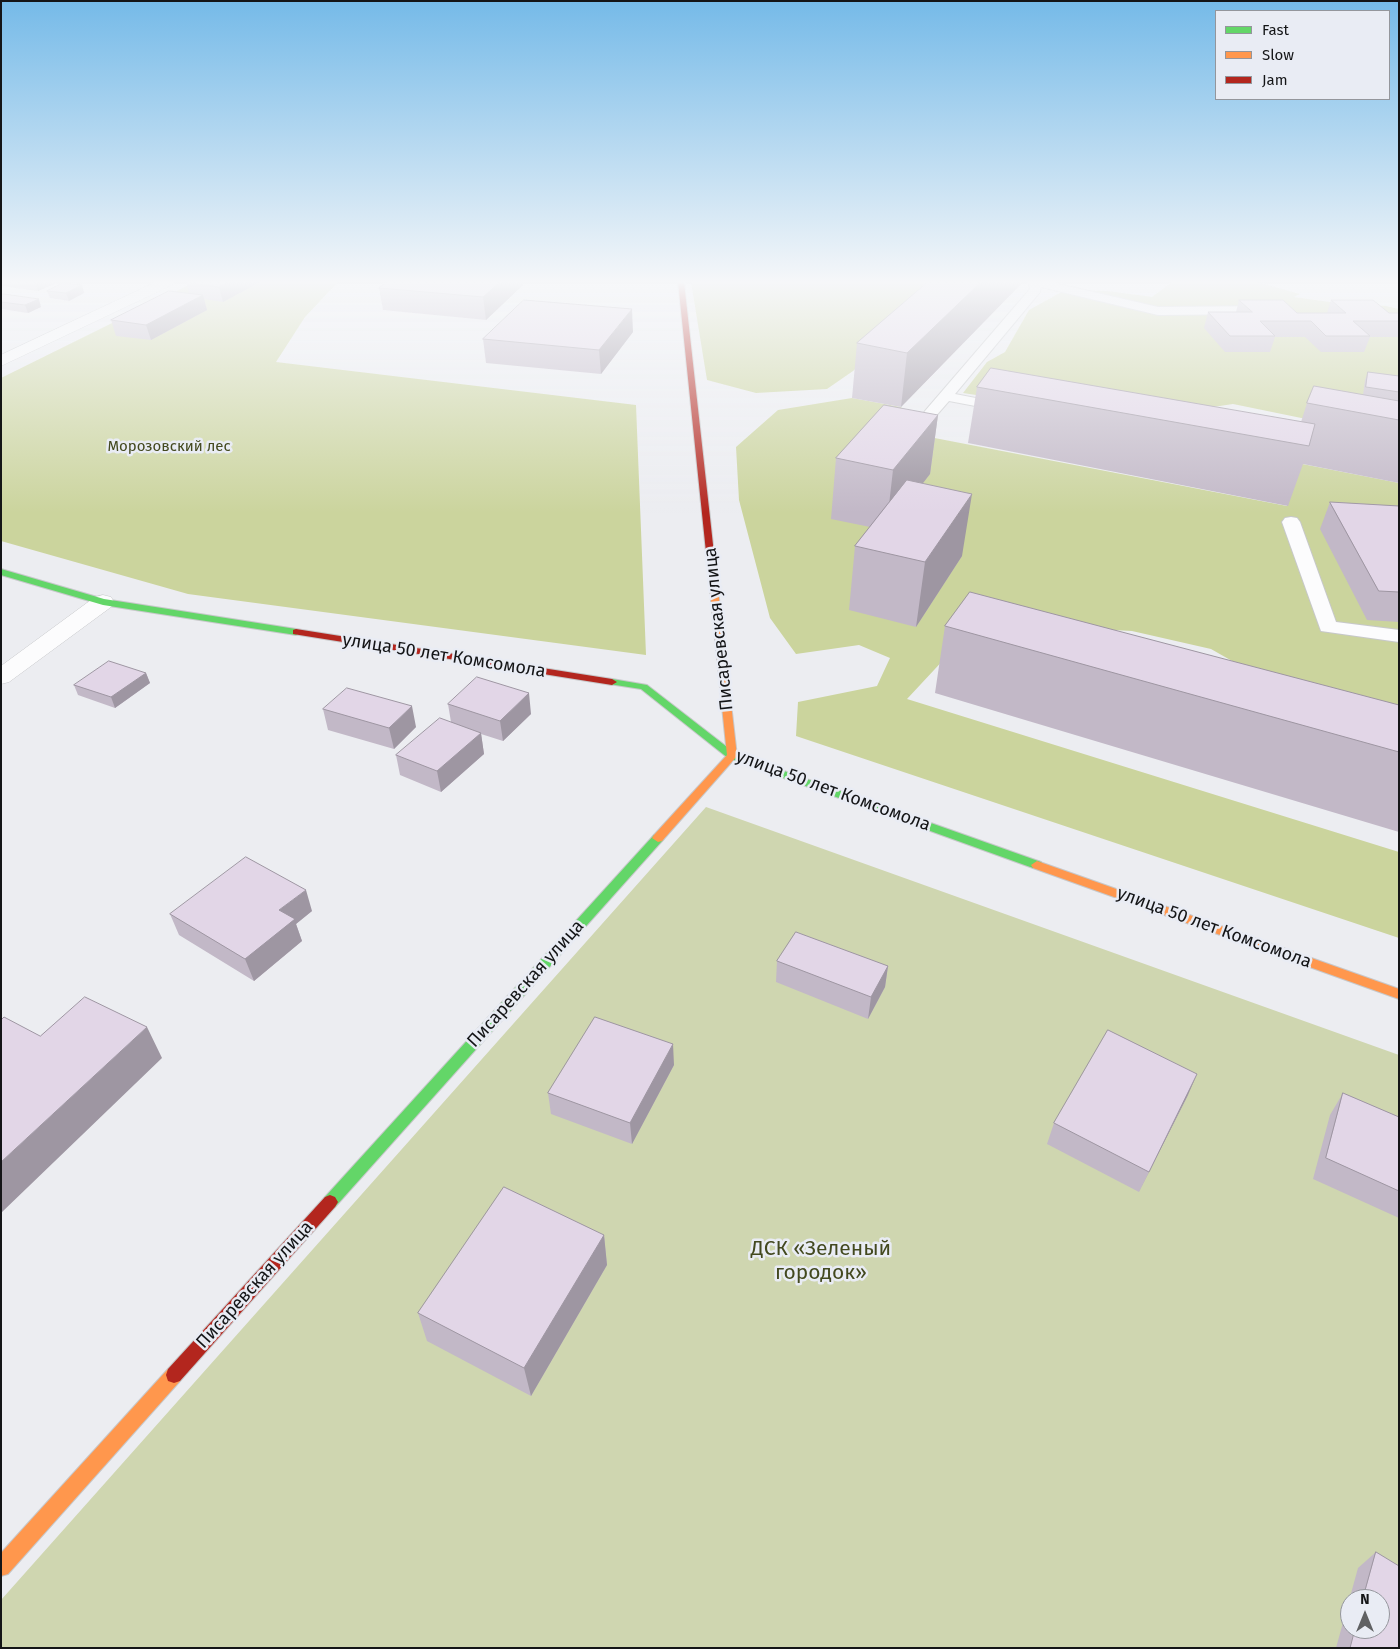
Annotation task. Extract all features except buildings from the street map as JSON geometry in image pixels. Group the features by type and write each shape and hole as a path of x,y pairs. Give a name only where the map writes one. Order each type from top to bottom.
{"street":[{"name":"Писаревская улица","path":"1,1567 732,756 689,359"},
{"name":"улица 50 лет Комсомола","path":"1,572 103,602 644,687 732,756 1399,994"},
{"path":"1,677 103,602"}],"lane":[{"path":"930,414 977,359"},
{"path":"945,396 1019,410"},
{"path":"1291,522 1328,627 1399,636"}],"green space":[{"name":"Морозовский лес","path":"39,359 278,359 276,362 636,405 646,655 188,594 1,541 1,378"},
{"path":"704,359 866,359 827,389 756,393 707,380"},
{"path":"992,359 1399,359 1399,438 1233,404 1200,409 1002,399 963,393 987,362"},
{"path":"852,398 901,407 919,435 1287,506 1287,461 1399,483 1399,747 1276,686 1211,649 1132,631 1059,627 948,655 907,699 1399,852 1399,938 796,736 798,702 877,686 890,658 859,645 796,654 770,618 739,500 736,447 778,410"},
{"name":"ДСК «Зеленый городок»","path":"706,807 1399,1055 1399,1648 1,1648 1,1600"}],"traffic: fast":[{"path":"1,572 103,602 296,632"},
{"path":"612,682 644,687 732,756 1037,865"},
{"path":"330,1202 658,838"}],"traffic: slow":[{"path":"658,838 732,756 713,581"},
{"path":"1037,865 1399,994"},
{"path":"1,1567 174,1375"}],"traffic: jam":[{"path":"689,359 713,581"},
{"path":"296,632 612,682"},
{"path":"174,1375 330,1202"}]}
